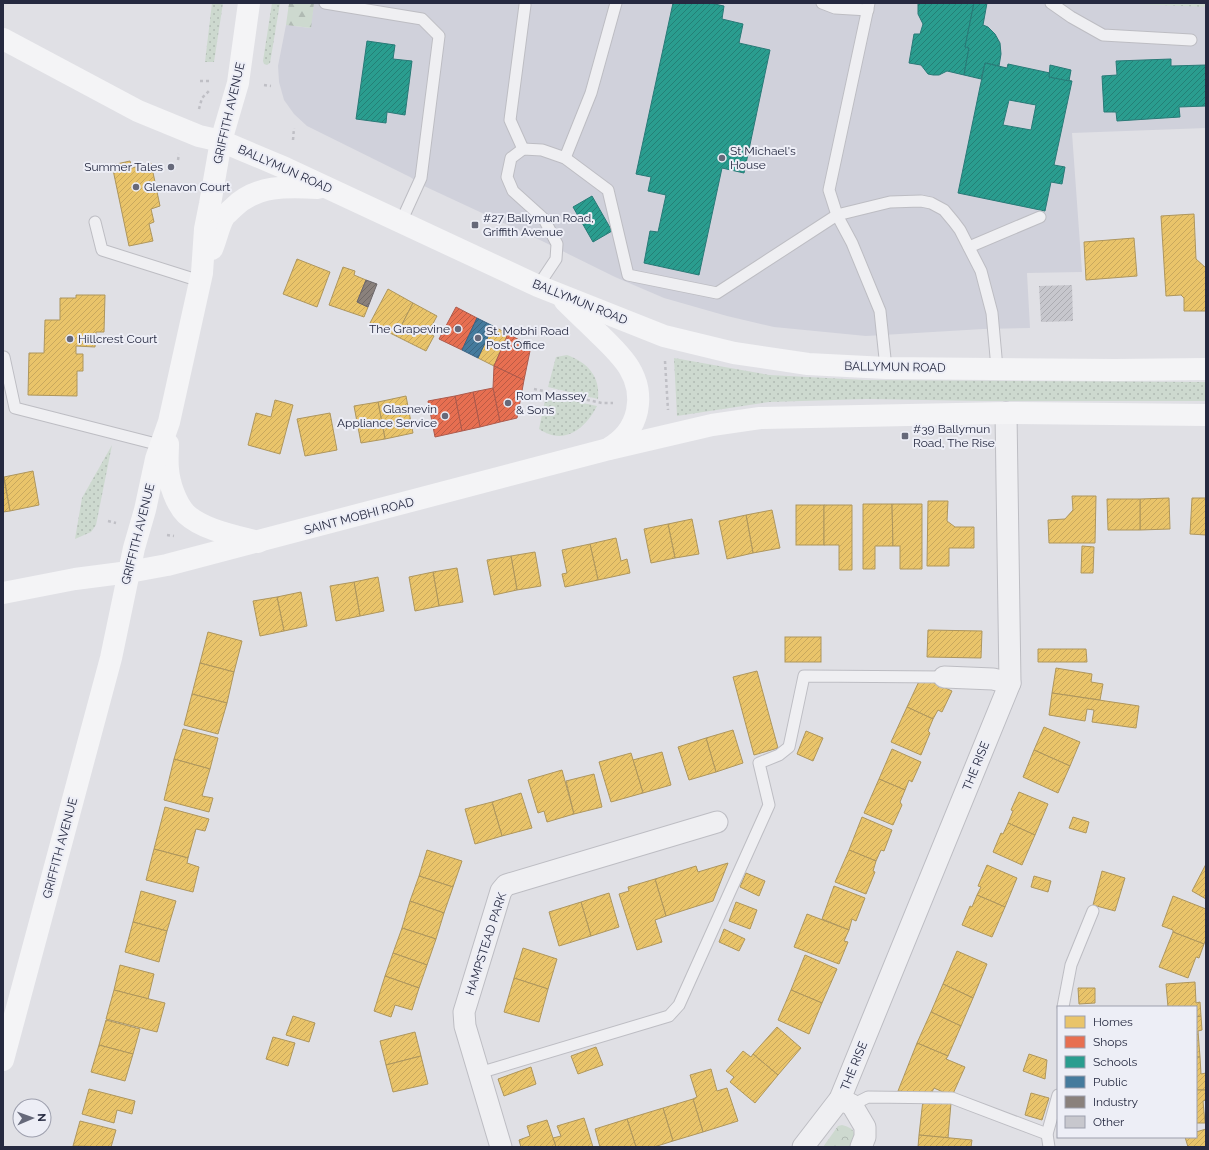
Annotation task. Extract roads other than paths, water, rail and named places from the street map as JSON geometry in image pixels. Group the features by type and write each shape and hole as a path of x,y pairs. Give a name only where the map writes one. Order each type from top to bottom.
{"main road":[{"name":"GRIFFITH AVENUE","path":"3,1060 111,658 129,572 160,445 169,422 201,277 205,229 221,141 238,83 249,3"},
{"name":"BALLYMUN ROAD","path":"3,39 138,111 199,136 221,141 329,188 548,290 664,336 734,353 808,364 886,368 1206,369"},
{"path":"201,277 224,217 240,201 254,193 273,188 288,186 329,188"},
{"path":"548,290 625,360 633,374 637,386 637,410 633,425 622,440 605,450"},
{"path":"1006,413 1206,415"},
{"name":"SAINT MOBHI ROAD","path":"3,593 75,579 129,572 167,565 605,450 712,425 760,418 1006,413"},
{"path":"169,422 167,468 173,492 186,514 199,523 214,529 259,542"}],"street":[{"name":"THE RISE","path":"803,1147 846,1102 1010,683 1006,413"},
{"path":"944,676 993,679 1010,683"},
{"name":"HAMPSTEAD PARK","path":"501,1147 465,1026 464,1012 500,891 506,884 717,822"},
{"name":"THE RISE","path":"846,1102 864,1127 865,1137 861,1147"}],"lane":[{"path":"325,3 422,19 439,36 421,178 401,222"},
{"path":"565,158 591,93 616,3"},
{"path":"822,3 835,8 868,7 829,190 837,216 852,243 880,311 886,368"},
{"path":"1050,3 1103,35 1191,40"},
{"path":"522,149 510,120 525,5"},
{"path":"548,290 556,259 557,244 544,219 513,191 507,177 511,158 522,149 542,150 565,158 608,190 628,275 717,293 837,216 890,202 921,201 931,203 944,210 960,230 981,271 992,313 997,368"},
{"path":"969,247 1040,218"},
{"path":"95,222 102,250 201,277"},
{"path":"4,356 15,408 160,445"},
{"path":"479,1074 670,1016 679,1005 769,805 759,763 779,755 789,746 804,676 944,676"},
{"path":"1063,1006 1070,965 1093,911"},
{"path":"846,1102 868,1097 952,1098 1047,1134"},
{"path":"1049,1147 1047,1134 1057,1099"}],"place":[{"name":"St Michael's House","path":"722,158"},
{"name":"Summer Tales","path":"171,167"},
{"name":"Glenavon Court","path":"136,187"},
{"name":"#27 Ballymun Road, Griffith Avenue","path":"475,225"},
{"name":"The Grapevine","path":"458,329"},
{"name":"St. Mobhi Road Post Office","path":"478,338"},
{"name":"Hillcrest Court","path":"70,339"},
{"name":"Rom Massey & Sons","path":"508,403"},
{"name":"Glasnevin Appliance Service","path":"445,416"},
{"name":"#39 Ballymun Road, The Rise","path":"905,436"}]}
